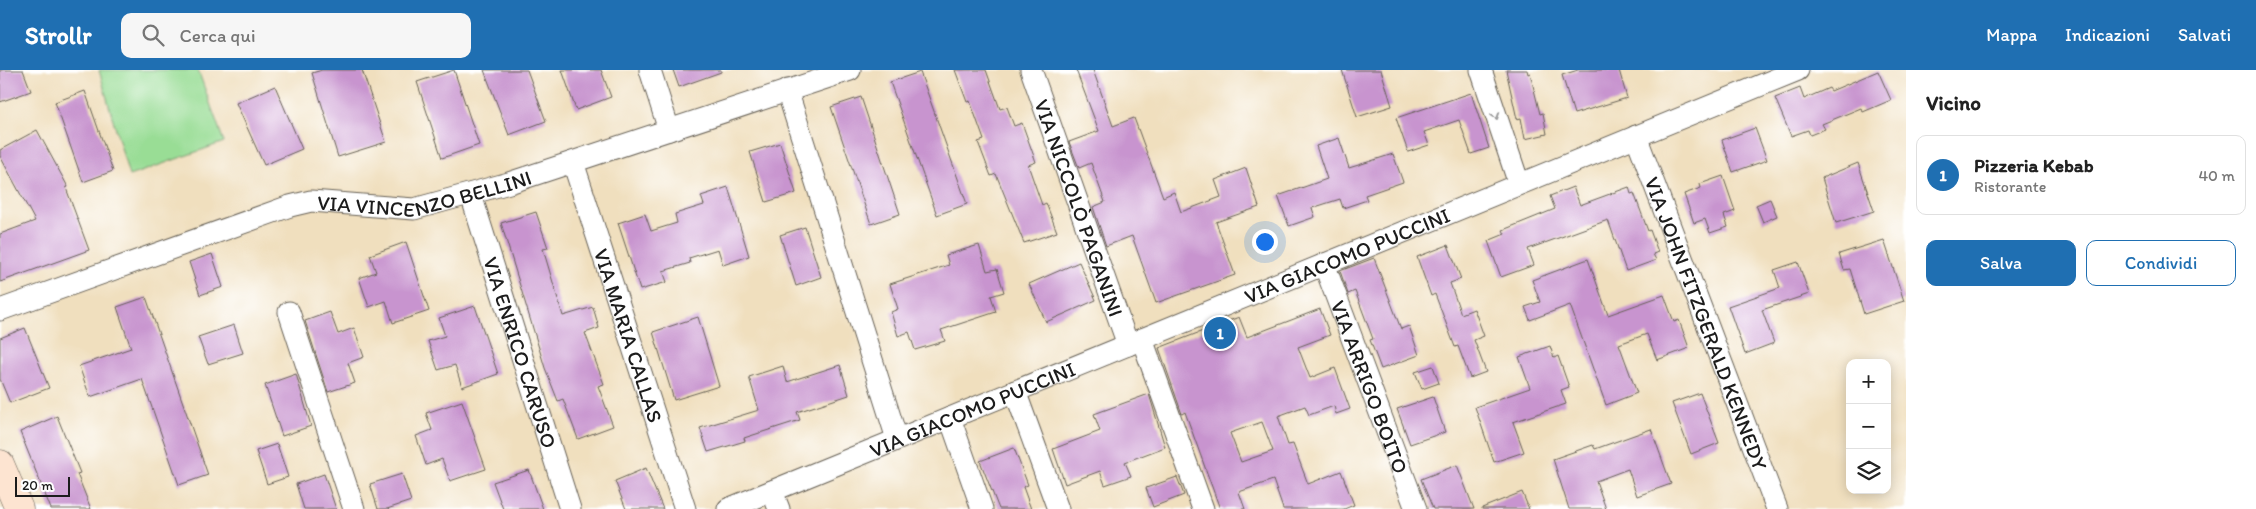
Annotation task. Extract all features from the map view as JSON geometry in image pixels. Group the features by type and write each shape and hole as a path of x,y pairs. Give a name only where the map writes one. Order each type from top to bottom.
{"street":[{"path":"650,70 669,130"},
{"name":"VIA VINCENZO BELLINI","path":"0,310 252,218 304,202 414,210 472,195 850,70"},
{"name":"VIA NICCOLÒ PAGANINI","path":"1031,70 1135,342"},
{"path":"1481,70 1519,184"},
{"name":"VIA GIACOMO PUCCINI","path":"728,509 775,500 897,439 1798,70"},
{"path":"787,90 897,439"},
{"name":"VIA JOHN FITZGERALD KENNEDY","path":"1636,136 1777,509"},
{"name":"VIA MARIA CALLAS","path":"573,162 685,509"},
{"name":"VIA ENRICO CARUSO","path":"472,195 570,509"},
{"name":"VIA ARRIGO BOITO","path":"1324,264 1416,509"},
{"path":"289,312 354,509"},
{"path":"1135,342 1203,509"},
{"path":"1015,391 1058,509"},
{"path":"950,418 982,509"},
{"path":"0,464 19,509"}],"green space":[{"path":"99,70 198,70 224,142 129,176"}],"building":[{"path":"0,70 23,70 31,91 0,102"},
{"path":"322,70 362,70 386,142 338,157 312,73"},
{"path":"454,70 479,145 442,158 417,82"},
{"path":"484,70 527,70 546,121 509,135"},
{"path":"562,70 601,70 611,97 576,110"},
{"path":"673,70 721,70 721,72 679,87"},
{"path":"955,70 986,70 1000,109 1007,107 1014,126 1022,123 1036,162 1028,165 1042,205 1046,203 1057,232 1024,243 996,174 991,176 978,142 984,140 970,101 967,102"},
{"path":"1076,70 1093,70 1113,126 1134,118 1163,197 1174,192 1181,212 1221,197 1215,180 1246,168 1259,207 1216,222 1235,275 1156,303 1132,236 1106,246 1093,207 1105,202 1091,163 1079,168 1069,142 1099,131"},
{"path":"1342,70 1381,70 1392,106 1357,117"},
{"path":"1506,70 1527,70 1528,74 1530,73 1540,114 1543,113 1547,134 1525,139 1521,118 1517,119"},
{"path":"1578,70 1619,70 1627,98 1574,114 1562,75"},
{"path":"1878,71 1891,100 1863,112 1861,108 1822,124 1825,129 1810,135 1808,130 1791,136 1775,98 1800,88 1804,99 1829,88 1831,91"},
{"path":"920,72 967,204 937,215 890,82"},
{"path":"275,86 302,149 264,165 236,103"},
{"path":"85,91 113,171 83,182 55,102"},
{"path":"1471,93 1489,148 1471,154 1459,120 1424,132 1429,145 1408,152 1396,118"},
{"path":"861,97 900,214 871,224 831,107"},
{"path":"1755,128 1767,160 1733,172 1722,140"},
{"path":"37,130 68,187 66,188 89,250 0,282 0,234 35,221 0,156 0,150"},
{"path":"1339,138 1349,168 1393,154 1403,182 1365,195 1367,200 1343,208 1340,199 1312,208 1315,217 1289,226 1278,196 1327,179 1316,146"},
{"path":"780,143 796,193 766,202 750,152"},
{"path":"1858,163 1874,211 1836,223 1822,178"},
{"path":"1723,176 1735,211 1724,215 1728,227 1710,233 1705,219 1694,223 1684,194 1701,188 1700,184"},
{"path":"728,187 749,256 723,265 718,249 689,258 690,263 663,271 667,282 640,290 618,223 645,214 651,231 677,223 675,214 704,205 701,196"},
{"path":"1573,187 1580,205 1629,187 1631,194 1634,193 1648,231 1650,230 1658,252 1653,254 1656,260 1626,271 1608,220 1528,249 1534,265 1501,277 1488,241 1505,234 1503,230 1555,209 1550,196"},
{"path":"1770,199 1777,216 1763,222 1756,205"},
{"path":"536,212 548,248 543,249 563,316 593,307 599,328 585,333 604,384 598,386 613,426 578,439 563,399 558,401 545,368 501,223"},
{"path":"805,227 821,277 796,286 780,235"},
{"path":"1884,240 1904,301 1864,314 1850,269 1844,270 1839,254"},
{"path":"406,242 429,311 393,323 386,301 369,307 359,278 376,272 370,255"},
{"path":"979,245 987,271 997,269 1004,292 991,296 996,312 941,330 945,341 915,350 909,332 898,336 891,312 898,309 890,284 949,265 946,255"},
{"path":"1448,245 1461,279 1450,283 1461,314 1474,309 1484,336 1474,340 1486,372 1470,378 1458,346 1455,347 1435,294 1431,296 1417,257"},
{"path":"212,254 223,287 200,295 189,262"},
{"path":"1374,258 1401,329 1409,326 1419,355 1381,369 1370,340 1373,339 1355,291 1348,294 1340,271"},
{"path":"1588,259 1608,315 1664,295 1674,322 1679,320 1689,348 1657,360 1647,334 1619,344 1637,393 1606,405 1570,305 1530,320 1525,307 1540,302 1532,280"},
{"path":"1079,262 1096,300 1046,322 1029,284"},
{"path":"1798,262 1809,294 1762,310 1774,343 1745,354 1728,306 1780,288 1774,270"},
{"path":"146,297 208,475 179,485 142,379 90,397 79,366 131,348 117,307"},
{"path":"475,306 498,374 462,387 455,365 438,370 428,341 445,336 439,318"},
{"path":"1320,309 1330,335 1298,347 1310,378 1335,368 1350,409 1336,414 1334,406 1309,415 1305,406 1278,416 1288,445 1293,444 1308,484 1341,471 1354,505 1344,509 1283,509 1273,480 1239,492 1245,509 1220,509 1185,412 1182,414 1159,348 1239,317 1247,337","holes":["1262,422 1273,451 1241,462 1230,433"]},
{"path":"330,312 338,334 354,328 364,357 348,363 355,383 328,392 305,321"},
{"path":"698,317 719,386 674,400 653,332"},
{"path":"234,325 243,353 208,364 198,337"},
{"path":"25,328 49,388 10,403 0,379 0,338"},
{"path":"1550,346 1554,358 1558,356 1569,387 1561,390 1566,404 1513,422 1524,452 1494,462 1475,407 1530,388 1519,357"},
{"path":"840,365 849,395 797,412 800,420 744,438 745,441 708,452 700,428 759,410 749,377 783,366 787,382"},
{"path":"1433,366 1439,383 1422,389 1415,372"},
{"path":"296,374 311,426 282,436 265,385"},
{"path":"1700,393 1719,443 1691,454 1672,403"},
{"path":"1149,394 1165,447 1125,462 1131,476 1105,485 1100,471 1065,484 1053,449 1100,431 1094,414"},
{"path":"1433,397 1445,432 1410,444 1397,409"},
{"path":"462,401 486,469 450,481 442,459 426,465 416,436 432,430 426,413"},
{"path":"57,416 80,473 77,474 91,509 51,509 20,432"},
{"path":"1651,429 1671,484 1637,496 1628,469 1596,481 1606,509 1569,509 1553,459 1593,445 1595,449"},
{"path":"277,444 288,477 267,484 256,451"},
{"path":"1014,448 1028,485 1023,487 1031,509 999,509 980,461"},
{"path":"1457,465 1474,509 1433,509 1421,479"},
{"path":"646,468 663,509 626,509 615,481"},
{"path":"529,470 543,509 503,509 493,482"},
{"path":"324,474 336,509 304,509 296,484"},
{"path":"402,474 411,501 387,509 378,509 370,484"},
{"path":"1177,477 1184,495 1153,507 1146,488"},
{"path":"1522,492 1529,509 1482,509 1482,508"}],"place":[{"name":"Pizzeria Kebab","path":"1220,333"}]}
